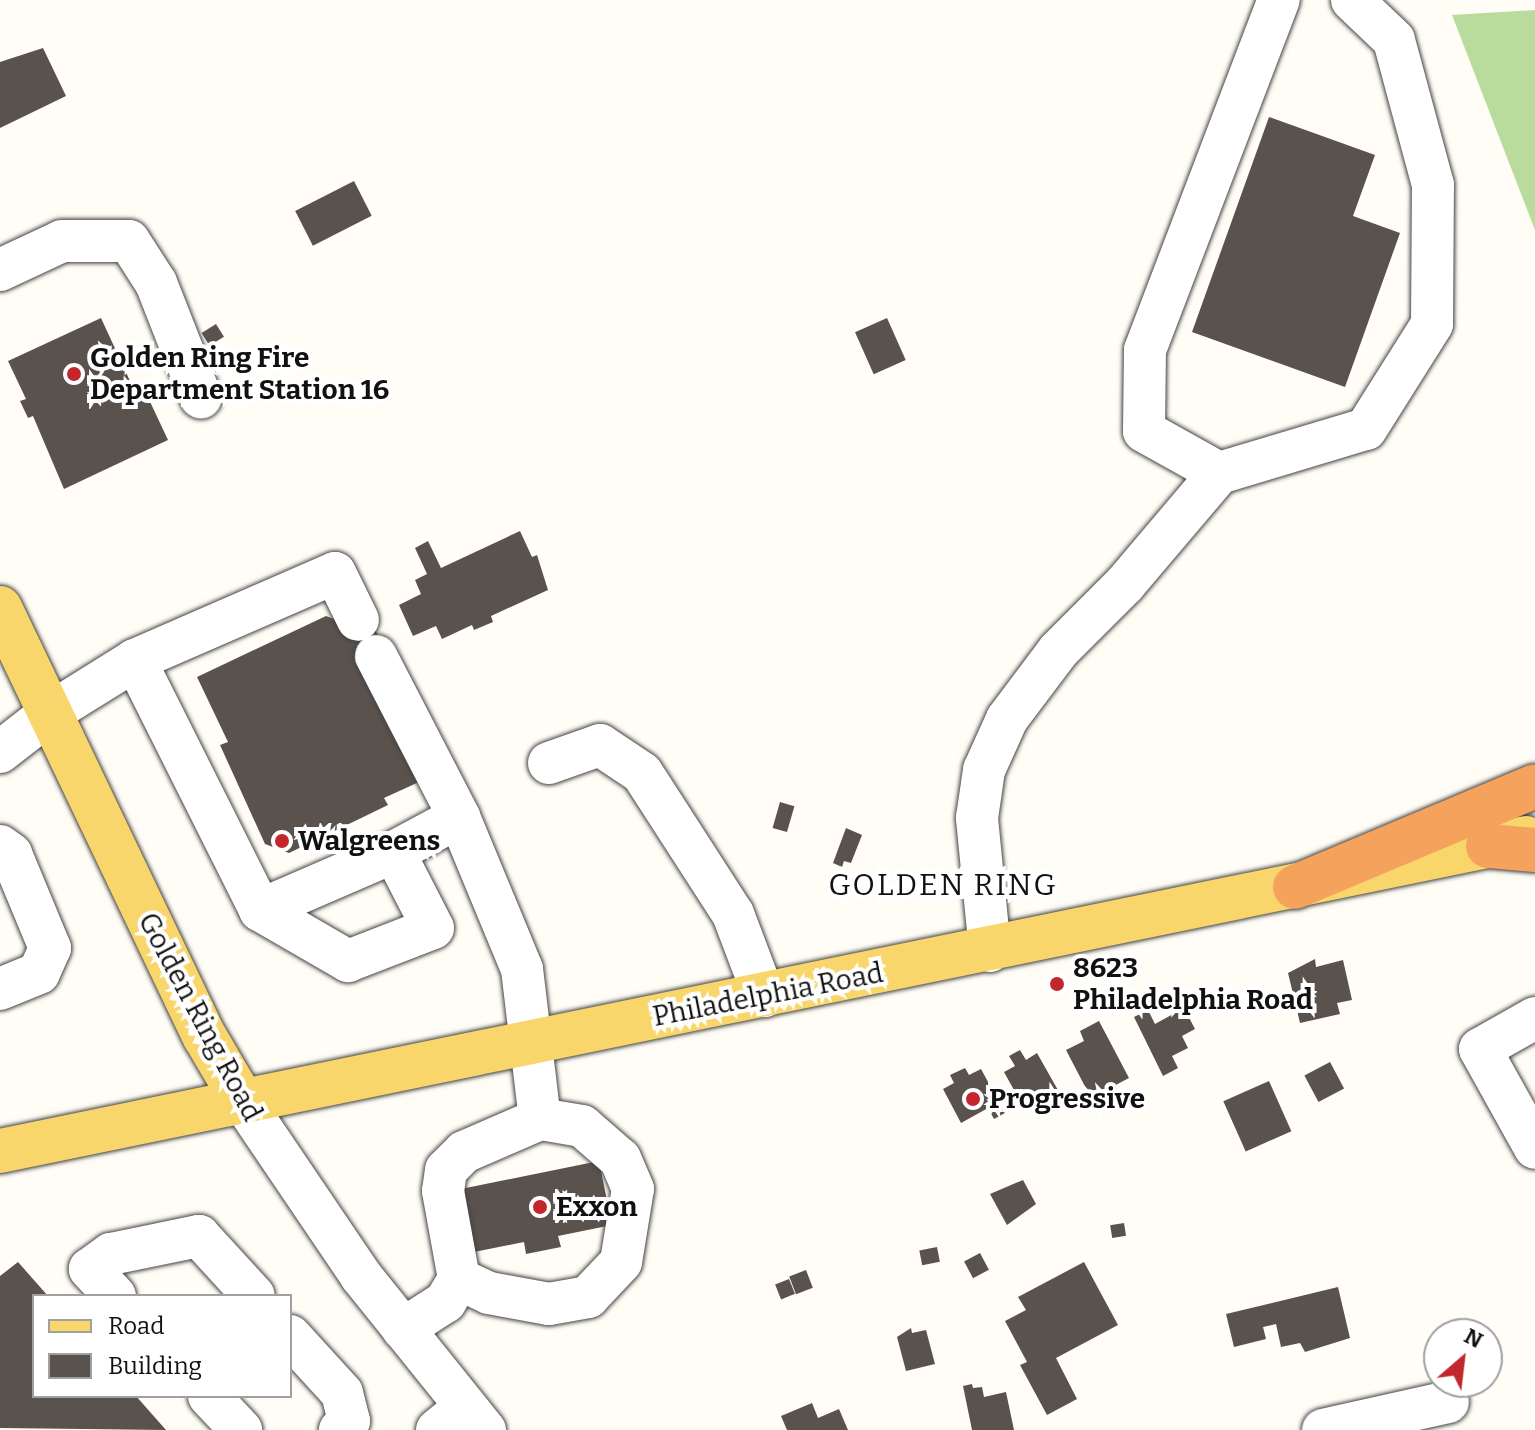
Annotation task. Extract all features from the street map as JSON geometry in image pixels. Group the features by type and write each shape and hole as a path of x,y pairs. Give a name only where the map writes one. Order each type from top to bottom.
{"highway":[{"path":"1295,887 1535,786"},
{"path":"1488,846 1535,850"}],"main road":[{"name":"Golden Ring Road","path":"0,608 192,1011 242,1100"},
{"name":"Philadelphia Road","path":"0,1151 990,951 1535,836"}],"street":[{"path":"1219,473 1144,431 1145,350 1279,0"},
{"path":"990,951 977,818 984,770 1007,719 1058,651 1125,584 1219,473 1366,429 1432,324 1433,185 1394,40 1352,0"},
{"path":"0,270 62,241 129,241 156,283 201,398"},
{"path":"0,752 50,713 135,660 335,573 459,817 522,969 528,1044 540,1119"},
{"path":"135,660 260,910 348,961 433,928 394,852"},
{"path":"549,763 600,745 642,773 733,914 764,996"},
{"path":"260,910 394,852 459,817"},
{"path":"0,846 11,854 50,948 39,973 0,989"},
{"path":"1535,1018 1480,1049 1535,1148"},
{"name":"Golden Ring Road","path":"242,1100 314,1212 403,1329 463,1422"},
{"path":"403,1329 445,1302 459,1279 443,1191 446,1170 464,1152 540,1119 582,1126 620,1159 633,1189 621,1262 588,1297 549,1304 489,1293 459,1279"},
{"path":"113,1294 90,1269 111,1254 199,1236 252,1294"},
{"path":"292,1338 342,1393 349,1421 340,1430"},
{"path":"211,1398 241,1430"},
{"path":"1323,1430 1448,1402"}],"green space":[{"path":"1535,10 1535,230 1452,15"}],"building":[{"path":"43,48 66,96 0,128 0,62"},
{"path":"1269,117 1375,155 1353,216 1400,233 1345,387 1192,332"},
{"path":"354,181 372,216 313,246 295,211"},
{"path":"101,318 136,394 145,391 168,440 64,489 33,416 28,418 20,401 26,399 8,361"},
{"path":"887,318 906,360 874,374 855,332"},
{"path":"216,324 224,337 210,346 202,333"},
{"path":"520,531 532,557 537,555 548,590 491,616 493,622 474,630 472,625 442,639 436,626 413,636 399,605 421,594 415,580 427,574 415,548 428,541 441,568"},
{"name":"Walgreens","path":"368,615 385,651 419,782 384,798 388,805 289,853 265,844 220,745 228,742 197,677 326,616 345,623"},
{"path":"780,802 794,806 787,832 773,828"},
{"path":"846,828 862,835 851,863 844,861 842,867 833,863"},
{"path":"1315,959 1316,967 1343,960 1352,1000 1337,1003 1340,1014 1300,1023 1288,973"},
{"path":"1184,1008 1195,1029 1182,1036 1188,1048 1172,1056 1178,1068 1163,1076 1134,1017 1148,1010 1155,1024"},
{"path":"1099,1021 1129,1078 1091,1098 1066,1050 1084,1041 1080,1031"},
{"path":"1020,1050 1026,1060 1037,1053 1063,1099 1052,1106 1046,1097 1033,1109 1031,1105 1024,1108 1004,1072 1015,1066 1009,1056"},
{"path":"1330,1062 1344,1088 1318,1102 1304,1076"},
{"name":"Progressive","path":"965,1068 969,1075 981,1069 1005,1113 994,1119 988,1108 961,1123 943,1089 954,1083 950,1075"},
{"path":"1269,1081 1291,1131 1246,1152 1223,1101"},
{"path":"599,1161 612,1225 558,1236 561,1247 526,1254 524,1242 469,1253 456,1190"},
{"path":"1023,1180 1036,1204 1007,1225 990,1194"},
{"path":"1124,1223 1126,1236 1112,1238 1110,1225"},
{"path":"937,1247 940,1262 922,1265 919,1250"},
{"path":"980,1253 989,1270 973,1278 964,1261"},
{"path":"18,1262 46,1294 32,1294 32,1398 138,1398 166,1430 0,1428 0,1276"},
{"path":"1084,1262 1118,1325 1056,1358 1077,1399 1047,1415 1020,1365 1027,1362 1005,1321 1026,1310 1018,1297"},
{"path":"806,1270 813,1288 796,1294 789,1276"},
{"path":"789,1279 795,1294 781,1299 775,1285"},
{"path":"1338,1287 1350,1338 1305,1352 1300,1343 1281,1347 1276,1324 1263,1327 1266,1339 1234,1347 1226,1314"},
{"path":"911,1328 912,1333 926,1330 935,1364 906,1371 897,1337"},
{"path":"972,1384 973,1388 982,1387 984,1397 1006,1392 1014,1430 972,1430 963,1386"},
{"path":"812,1403 818,1418 839,1409 848,1430 787,1430 781,1416"}],"place":[{"name":"Golden Ring Fire Department Station 16","path":"74,374"},
{"name":"Walgreens","path":"282,841"},
{"name":"8623 Philadelphia Road","path":"1057,984"},
{"name":"Progressive","path":"973,1099"},
{"name":"Exxon","path":"540,1207"}],"district":[{"name":"GOLDEN RING","path":"943,885"}]}
